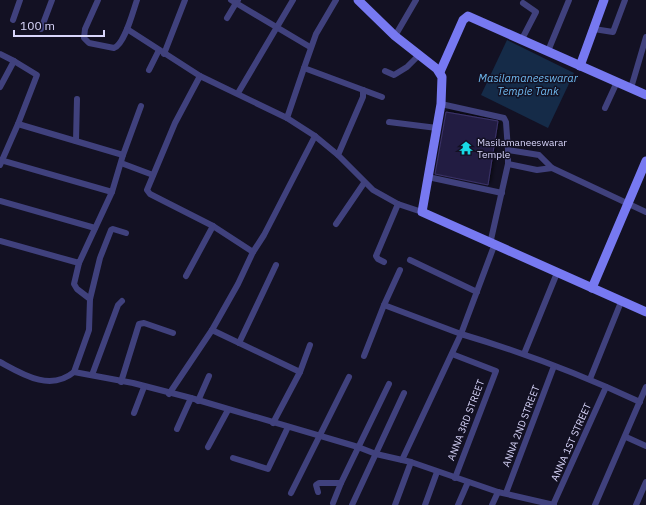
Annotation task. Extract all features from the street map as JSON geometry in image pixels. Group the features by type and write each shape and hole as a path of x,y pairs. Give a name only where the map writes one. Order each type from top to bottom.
{"street":[{"path":"13,20 20,0"},
{"path":"41,29 52,0"},
{"path":"96,0 85,29 84,38 89,42 114,48 120,44 127,30 137,0"},
{"path":"149,70 162,52 184,0"},
{"path":"238,93 293,0"},
{"path":"287,118 310,47 336,0"},
{"path":"358,0 395,36 440,72"},
{"path":"395,36 416,0"},
{"path":"548,51 569,0"},
{"path":"580,66 604,0"},
{"path":"594,29 613,32 625,0"},
{"path":"227,18 235,1 310,47"},
{"path":"522,39 536,12 523,3"},
{"path":"422,212 441,104 440,72 466,17 472,17 646,96"},
{"path":"127,30 200,76 238,93 287,118 315,136 338,155 364,183 373,190 398,204 422,212 492,245 646,312"},
{"path":"631,88 646,37"},
{"path":"0,54 37,76 1,162 112,192"},
{"path":"385,71 394,75 400,73 419,55"},
{"path":"0,87 14,61"},
{"path":"304,68 382,96"},
{"path":"200,76 175,123 147,187 150,194 213,226 253,252"},
{"path":"604,108 616,82"},
{"path":"338,155 363,97 363,90"},
{"path":"76,99 76,141"},
{"path":"402,460 461,334 477,292 492,245 508,164 506,122 504,118 441,104"},
{"path":"90,299 77,289 74,284 79,263 112,192 123,155 142,106"},
{"path":"389,122 437,128"},
{"path":"18,124 123,155"},
{"path":"169,394 212,330 238,284 253,252 264,235 315,136"},
{"path":"508,150 539,155 552,168 646,212"},
{"path":"592,288 646,161"},
{"path":"121,163 153,175"},
{"path":"508,164 537,170 552,168"},
{"path":"428,177 502,193"},
{"path":"336,224 364,183"},
{"path":"0,201 95,228"},
{"path":"384,262 376,256 398,204"},
{"path":"186,276 213,226"},
{"path":"0,362 31,378 52,382 69,376 74,372 89,330 90,299 100,258 111,230 126,233"},
{"path":"0,241 79,263"},
{"path":"410,260 477,292"},
{"path":"239,343 276,265"},
{"path":"364,356 384,305 400,270"},
{"path":"524,354 557,273"},
{"path":"92,375 118,305 122,301"},
{"path":"590,379 622,302"},
{"path":"384,305 461,334 524,354 590,379 640,402"},
{"path":"121,382 139,324 144,323 173,333"},
{"path":"212,330 300,372"},
{"path":"273,423 300,372 310,345"},
{"name":"ANNA 3RD STREET","path":"452,354 496,370 455,478"},
{"name":"ANNA 2ND STREET","path":"506,493 554,366"},
{"path":"74,372 191,398 358,447 376,454 411,462 498,492 553,505"},
{"path":"198,401 209,376"},
{"path":"291,493 348,377"},
{"path":"333,503 341,483 389,384"},
{"name":"ANNA 1ST STREET","path":"553,505 606,386"},
{"path":"134,413 144,387"},
{"path":"595,505 626,437 646,387"},
{"path":"352,505 404,393"},
{"path":"177,429 191,398"},
{"path":"208,447 228,410"},
{"path":"233,458 268,469 288,427"},
{"path":"626,437 646,446"},
{"path":"395,505 411,462"},
{"path":"425,505 437,472"},
{"path":"458,505 468,482"},
{"path":"636,505 646,482"},
{"path":"318,492 316,485 319,483 341,483"},
{"path":"492,505 498,492"}],"water":[{"name":"Masilamaneeswarar Temple Tank","path":"507,40 574,73 548,128 481,95"}],"building":[{"name":"Masilamaneeswarar Temple","path":"446,112 498,121 488,185 435,174"}],"place":[{"name":"Masilamaneeswarar Temple","path":"466,148"}]}
